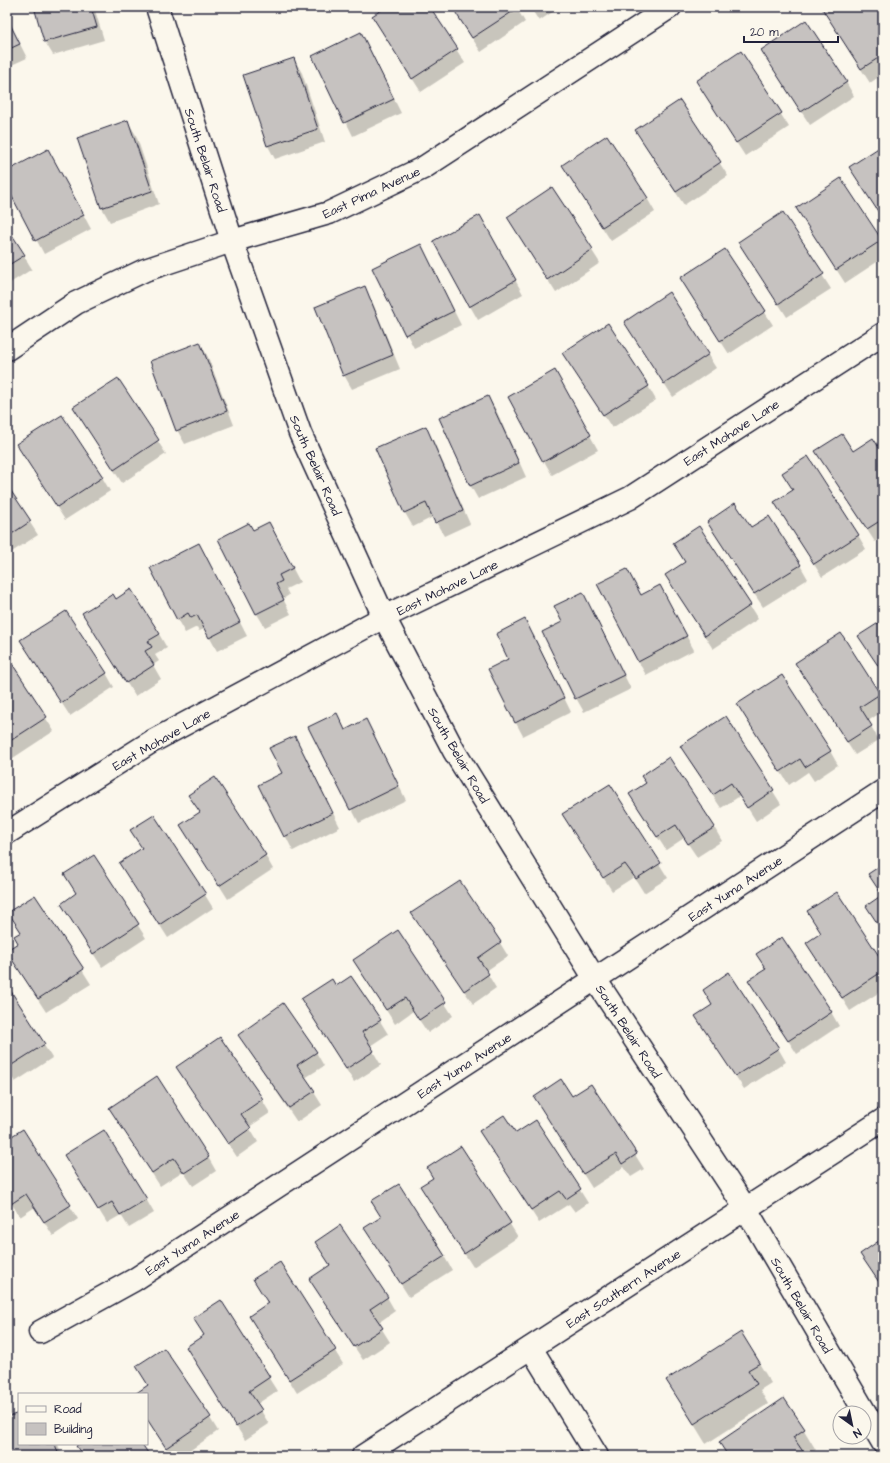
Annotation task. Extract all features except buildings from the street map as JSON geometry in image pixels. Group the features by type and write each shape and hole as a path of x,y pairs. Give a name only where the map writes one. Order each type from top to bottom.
{"street":[{"name":"South Belair Road","path":"157,7 232,241 300,433 384,617 454,751 595,979 746,1209 883,1443"},
{"name":"East Pima Avenue","path":"7,349 76,303 146,270 232,241 329,213 423,168 670,7"},
{"name":"East Mohave Lane","path":"7,833 151,742 384,617 630,498 880,344"},
{"name":"East Yuma Avenue","path":"40,1332 134,1280 883,791"},
{"name":"East Southern Avenue","path":"363,1456 883,1120"},
{"path":"531,1348 597,1456"}]}
